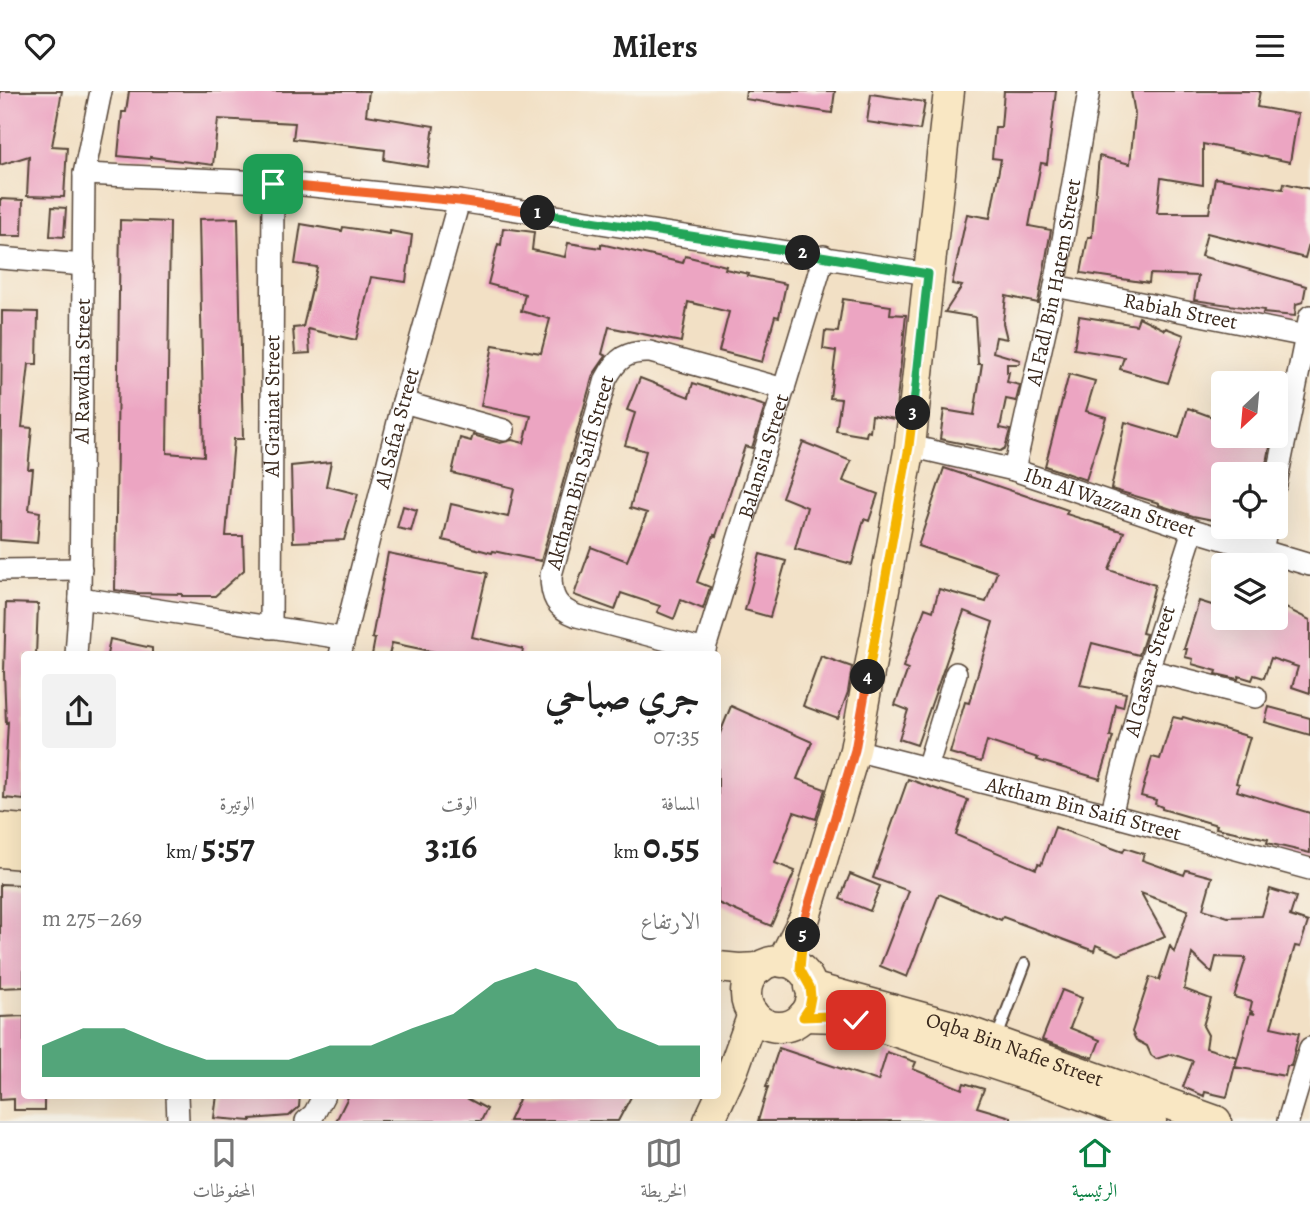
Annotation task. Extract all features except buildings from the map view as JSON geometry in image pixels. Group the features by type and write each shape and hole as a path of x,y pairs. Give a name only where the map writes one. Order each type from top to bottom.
{"street":[{"name":"Al Rawdha Street","path":"76,651 80,598 85,174 101,91"},
{"path":"788,971 855,750 909,446 949,91"},
{"name":"Al Fadl Bin Hatem Street","path":"1014,470 1055,286 1089,91"},
{"path":"85,174 273,184 459,201 928,274"},
{"name":"Al Grainat Street","path":"271,628 273,184"},
{"name":"Al Safaa Street","path":"341,646 403,402 459,201"},
{"name":"Balansia Street","path":"704,651 824,256"},
{"path":"0,258 84,265"},
{"name":"Rabiah Street","path":"1055,286 1308,326"},
{"path":"1280,462 1308,326"},
{"name":"Aktham Bin Saifi Street","path":"700,651 577,616 555,603 551,590 551,575 607,379 622,356 634,352 650,352 784,389"},
{"path":"403,402 504,430"},
{"name":"Ibn Al Wazzan Street","path":"909,446 1014,470 1193,530 1310,565"},
{"name":"Al Gassar Street","path":"1111,815 1149,670 1193,530"},
{"path":"1262,549 1264,539"},
{"path":"0,570 80,569"},
{"path":"80,598 271,628 341,646"},
{"path":"1149,670 1256,698"},
{"path":"927,768 956,673"},
{"name":"Aktham Bin Saifi Street","path":"855,750 1310,869"},
{"path":"0,828 21,830"},
{"path":"0,852 21,854"},
{"name":"Oqba Bin Nafie Street","path":"721,967 788,971 952,1026 1216,1121"},
{"path":"721,1095 734,1067 770,1015 809,1008 811,997 788,971"},
{"path":"770,1015 748,983 788,971"},
{"name":"Oqba Bin Nafie Street","path":"721,990 770,1015 842,1017 873,1024 1057,1085 1151,1121"},
{"path":"1288,1121 1310,1048"},
{"path":"177,1099 178,1121"},
{"path":"306,1121 314,1114 322,1099"},
{"path":"709,1121 719,1099"}],"lane":[{"path":"995,1042 1025,964"}],"route":[{"path":"273,184 459,201 928,274 909,446 855,750 805,917 800,969 810,987 811,997 809,1008 803,1017 828,1016 856,1020"}]}
